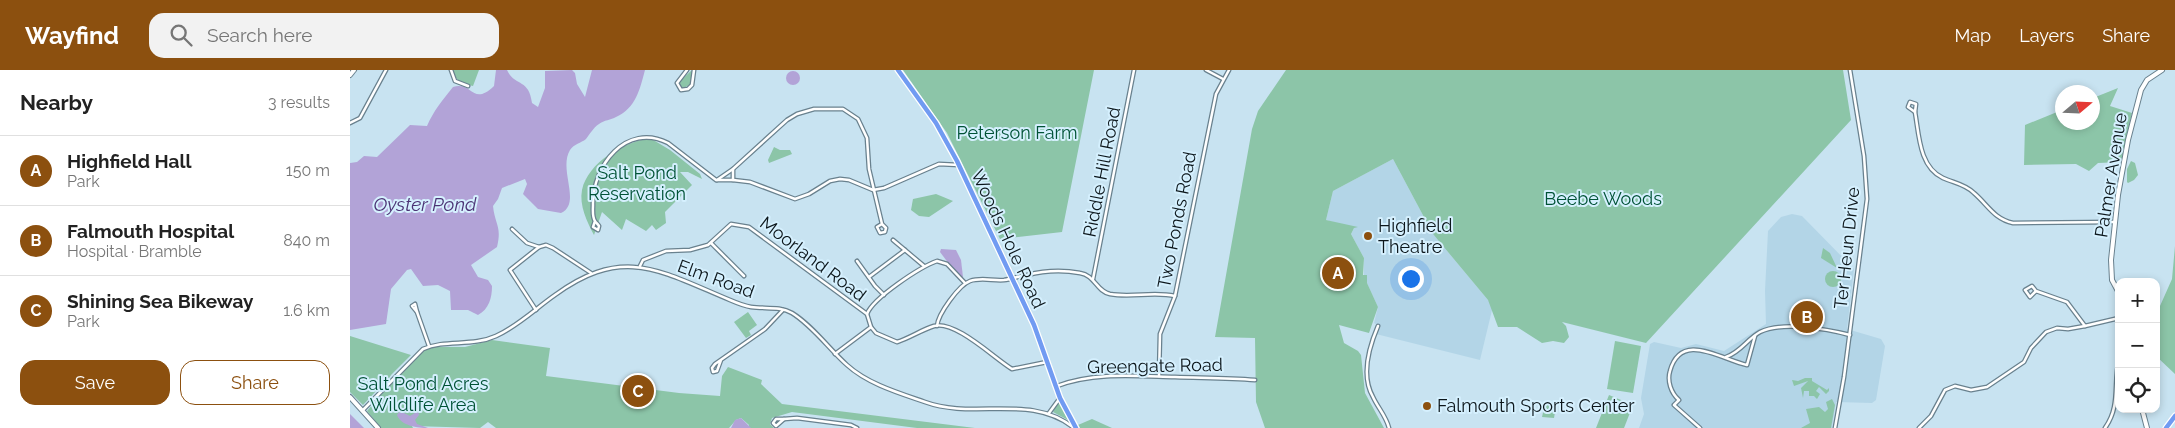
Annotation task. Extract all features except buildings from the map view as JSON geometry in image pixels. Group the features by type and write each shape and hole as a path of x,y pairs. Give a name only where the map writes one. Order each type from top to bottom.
{"highway":[{"name":"Woods Hole Road","path":"898,70 936,123 959,166 1013,279 1055,386 1075,428"},
{"path":"2166,428 2175,416"}],"main road":[{"path":"350,75 354,70"},
{"name":"Palmer Avenue","path":"2115,284 2111,274 2122,168 2139,96 2147,80 2160,70"},
{"path":"350,397 378,428"},
{"path":"2144,413 2146,427"}],"street":[{"path":"350,123 360,118 386,70"},
{"path":"451,70 455,81 468,86"},
{"path":"687,70 678,81 677,86 681,90 692,85 694,70"},
{"name":"Riddle Hill Road","path":"1093,279 1134,70"},
{"path":"1206,70 1223,79"},
{"name":"Two Ponds Road","path":"1159,376 1160,334 1175,296 1211,114 1223,79 1229,70"},
{"name":"Ter Heun Drive","path":"1835,428 1868,199 1864,156 1850,70"},
{"path":"1915,112 1908,107 1910,102 1916,104 1915,112 1924,157 1932,171 1947,180 1967,186 1998,218 2013,223 2116,222"},
{"path":"716,180 733,170 787,120 814,109 831,107 852,114 864,129 867,138 873,190 882,224"},
{"path":"595,221 592,196 599,171 613,152 630,141 647,137 660,139 716,180 733,180 765,186 794,199 809,194 830,181 840,179 849,180 873,190 884,188 939,164 959,166"},
{"path":"733,170 733,180"},
{"name":"Moorland Road","path":"640,266 643,260 659,253 694,249 711,243 731,224 750,227 867,314 871,327 835,354"},
{"path":"512,229 527,244 553,248 591,273"},
{"path":"893,240 925,267"},
{"path":"711,243 744,276"},
{"path":"536,310 510,270 539,247"},
{"path":"869,277 905,250"},
{"path":"857,261 885,295"},
{"path":"867,314 875,302 925,267 938,261 942,261 965,283"},
{"name":"Elm Road","path":"429,346 485,341 507,331 561,290 591,273 616,266 640,266 667,274 744,306 783,310 796,316 852,369 870,380 939,407 1029,409 1050,413 1075,428"},
{"path":"937,326 941,313 965,283 975,279 1013,279 1026,275 1060,271 1080,272 1093,279 1100,288 1110,294 1162,293 1175,296"},
{"path":"2036,291 2030,297 2025,290 2032,286 2036,291 2067,302 2085,326"},
{"path":"721,360 717,371 713,372 713,366 721,360 765,329 783,310"},
{"path":"363,410 418,352 429,346 416,312"},
{"path":"1919,428 1931,416 1946,390 1955,386 1971,390 1987,387 2024,362 2031,348 2046,332 2057,328 2068,329 2115,319"},
{"path":"871,327 887,339 898,342 937,326 956,330 1012,369 1047,362"},
{"path":"1378,326 1368,354 1368,373 1371,395 1384,415 1389,428"},
{"path":"1725,358 1739,351 1755,336 1767,330 1795,328 1825,329 1850,334"},
{"path":"1700,428 1674,405 1679,400 1670,385 1670,369 1679,356 1693,349 1702,349 1747,365 1755,336"},
{"path":"2106,428 2112,417 2117,398 2119,368"},
{"name":"Greengate Road","path":"1055,386 1090,377 1232,377 1255,380"},
{"path":"1050,413 1060,398"},
{"path":"784,419 797,418 851,425 857,428"}],"shaded area":[{"path":"1393,159 1433,234 1493,306 1480,360 1376,334 1379,326 1374,323 1378,307 1364,277 1364,258 1351,234 1354,228 1326,220 1333,191"},
{"path":"1792,214 1802,216 1854,269 1847,329 1881,339 1885,346 1876,400 1872,403 1836,402 1832,428 1639,428 1644,414 1641,398 1650,344 1654,342 1681,348 1696,344 1724,351 1766,324 1765,291 1768,231 1781,217"}],"green space":[{"path":"450,70 479,70 473,86 460,83"},
{"path":"692,70 690,85 683,88 680,87 680,81"},
{"name":"Peterson Farm","path":"903,70 1094,70 1062,232 1000,239 947,133"},
{"name":"Beebe Woods","path":"1286,70 1843,70 1851,120 1646,343 1562,322 1566,326 1569,337 1564,343 1553,341 1542,343 1517,327 1498,327 1488,300 1433,234 1393,159 1333,191 1326,220 1358,227 1354,228 1351,234 1364,258 1363,275 1367,275 1367,283 1378,307 1369,333 1339,325 1344,343 1358,351 1361,355 1365,393 1384,428 1265,428 1256,402 1255,338 1215,337 1252,129 1258,111"},
{"path":"2118,88 2110,106 2132,113 2121,162 2098,163 2089,171 2076,164 2024,165 2025,125 2055,113 2055,130 2100,130 2100,95"},
{"name":"Salt Pond Reservation","path":"650,138 670,150 700,174 702,179 688,172 680,172 692,185 665,212 666,223 656,230 652,225 646,231 626,219 622,230 602,212 594,235 586,219 581,196 586,180 599,162 608,155 629,144"},
{"path":"774,147 780,150 790,150 792,154 769,163 768,160"},
{"path":"2131,161 2135,163 2138,175 2128,183 2127,169"},
{"path":"936,194 953,201 929,217 919,216 911,210 913,199"},
{"path":"2175,246 2175,374 2160,360 2160,306 2172,279"},
{"path":"1823,248 1830,253 1837,268 1821,258"},
{"path":"1833,271 1839,273 1841,279 1839,285 1833,287 1827,285 1825,279 1827,273"},
{"path":"748,312 757,325 749,331 751,335 746,338 734,322"},
{"name":"Salt Pond Acres Wildlife Area","path":"350,336 411,355 391,375 384,386 379,388 363,405 350,392"},
{"name":"Salt Pond Acres Wildlife Area","path":"492,340 550,348 546,376 679,393 720,396 722,376 728,367 762,380 761,384 782,404 975,428 917,428 792,412 772,418 770,424 774,428 748,428 749,425 741,418 736,420 729,428 496,428 488,422 480,428 412,426 413,428 381,428 367,411 419,351 430,347 465,347"},
{"path":"1615,341 1641,346 1633,393 1607,389"},
{"path":"1812,378 1812,381 1827,390 1829,388 1829,391 1826,394 1819,387 1816,391 1820,394 1817,399 1814,396 1809,396 1809,391 1804,391 1803,398 1801,388 1808,381 1794,386 1792,380 1798,381"},
{"path":"1609,395 1633,405 1624,428 1596,428"},
{"path":"1832,399 1835,405 1831,428 1801,428 1810,423 1806,409 1819,407 1825,412 1828,409 1826,402"},
{"path":"1060,403 1068,420 1053,412 1057,404"},
{"path":"1547,405 1556,406 1554,418 1542,417 1544,408"},
{"path":"1092,419 1112,428 1080,428 1078,425"}],"water":[{"name":"Oyster Pond","path":"496,70 507,70 514,79 525,86 532,103 538,107 545,88 545,71 572,70 575,73 577,84 585,97 592,70 645,70 636,97 628,109 616,117 599,124 586,139 573,146 570,150 566,167 570,202 561,213 538,209 523,194 527,184 525,179 502,188 493,206 498,230 497,247 471,265 478,277 488,280 492,286 489,303 482,313 478,315 468,310 451,310 450,291 438,285 423,286 411,269 407,270 391,289 386,324 350,330 350,163 357,162 364,156 377,157 410,125 427,126 435,110 453,87 465,87 477,94 487,92 494,86"},
{"path":"790,71 796,71 800,78 796,85 790,85 786,81 786,75"},
{"path":"941,249 956,250 961,260 963,277 958,276 940,252"},
{"path":"400,411 410,416 418,411 419,415 415,420 417,424 428,428 415,427 402,422 397,415"},
{"path":"350,414 364,428 350,428"},
{"path":"741,418 751,428 731,428 735,420"}],"place":[{"name":"Highfield Theatre","path":"1368,236"},
{"name":"Highfield Hall","path":"1338,273"},
{"name":"Falmouth Hospital","path":"1807,317"},
{"name":"Shining Sea Bikeway","path":"638,391"},
{"name":"Falmouth Sports Center","path":"1427,406"}]}
